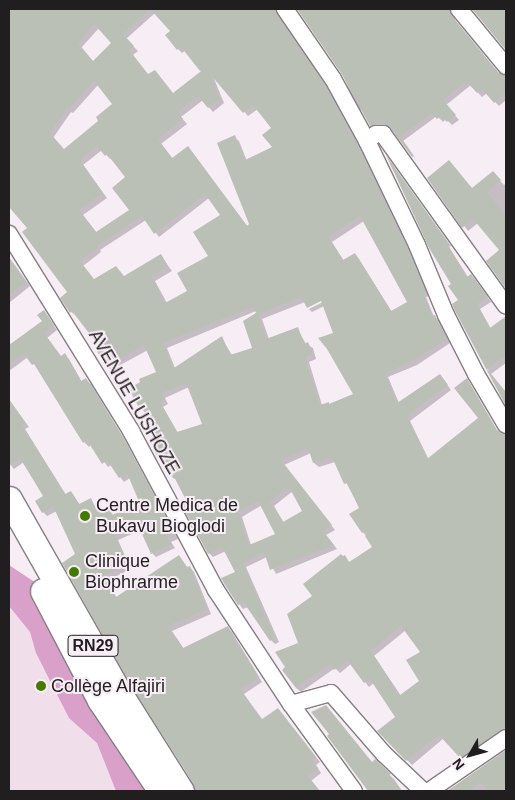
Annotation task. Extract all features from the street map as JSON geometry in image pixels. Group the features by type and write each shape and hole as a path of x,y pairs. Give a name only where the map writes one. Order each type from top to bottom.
{"main road":[{"name":"RN29","path":"9,499 109,696 161,791"},
{"name":"RN29","path":"9,533 57,618 109,696 181,791"}],"street":[{"path":"285,9 333,79 366,141 417,245 446,315 476,374 506,425"},
{"path":"459,9 506,66"},
{"path":"366,141 376,134 383,134 506,306"},
{"name":"AVENUE LUSHOZE","path":"9,234 131,431 216,590 291,704 354,791"},
{"path":"291,704 331,693 384,754 423,791"},
{"path":"429,791 506,738"}],"shaded area":[{"path":"9,565 39,585 161,791 116,791 97,743 69,718 36,653 30,632 9,606"},
{"name":"Collège Alfajiri","path":"9,580 138,791 9,791"}],"building":[{"path":"9,9 150,9 275,9 277,15 324,84 358,146 408,249 425,291 423,292 432,316 435,315 447,339 412,361 385,373 397,403 440,374 448,385 407,416 427,459 478,418 454,388 467,378 497,430 506,435 506,728 500,730 460,758 439,735 406,761 377,731 395,717 370,679 364,683 347,660 334,670 330,664 296,688 282,670 285,667 275,652 298,643 287,614 312,596 303,584 341,554 345,555 349,562 372,547 365,536 367,535 365,532 362,533 349,514 359,508 347,483 344,484 332,457 313,463 308,448 281,460 332,525 323,531 334,545 270,570 264,552 243,563 275,638 270,641 244,603 238,605 225,585 221,578 235,572 222,547 208,554 180,502 186,500 172,473 169,475 154,451 158,449 148,418 140,405 138,406 129,389 140,382 139,379 156,372 144,345 106,367 97,351 101,349 72,311 70,313 60,298 67,292 22,232 27,228 9,207","holes":["150,9 170,31 165,35 177,50 181,47 200,71 205,68 173,93 155,70 148,74 129,50 134,46 123,34","94,24 111,43 93,61 78,43","210,74 243,113 253,105 271,128 262,135 272,147 245,160 235,135 217,143 249,224 247,226 188,146 172,158 158,139 183,119 177,112 198,96 208,108 220,99","94,81 112,104 96,117 98,121 64,149 50,133 67,108 68,110","97,146 105,156 107,154 125,177 112,188 129,210 96,232 79,210 103,193 80,160","205,194 220,215 193,232 208,256 177,273 187,291 165,303 151,276 168,266 161,254 124,276 116,266 94,279 80,261 97,246 142,216 154,234","360,216 407,302 391,311 355,253 343,260 328,237","301,297 307,308 321,301 333,333 318,338 327,349 353,394 329,404 329,402 320,405 305,357 313,354 308,342 304,344 298,327 266,339 259,314","253,307 256,313 243,321 252,348 230,355 222,336 174,368 163,343","186,383 202,424 177,432 160,402 165,399 162,393","289,487 302,511 283,522 270,501","258,501 275,534 249,545 238,512","401,626 420,652 406,660 419,681 400,695 371,651"]},
{"path":"297,9 449,9 451,15 498,72 506,76 506,92 494,103 482,89 477,93 466,81 443,100 456,115 447,122 441,116 437,119 432,113 400,136 414,156 412,157 388,125 376,124 370,126 341,73"},
{"path":"472,9 506,9 505,49"},
{"path":"386,155 447,241 467,277 471,274 488,297 477,304 490,328 506,316 506,355 487,369 506,392 506,406 455,311 452,304 458,300 448,286 451,284 429,248"},
{"path":"449,160 472,188 493,171 501,180 487,192 506,216 506,289 486,261 499,250 473,219 462,228 427,178"},
{"path":"9,259 26,282 9,295"},
{"path":"44,310 54,325 44,333 61,356 65,353 81,381 86,378 122,436 175,534 167,537 172,544 151,554 138,525 115,536 128,564 103,576 116,597 179,555 187,567 190,566 207,609 168,626 183,648 228,626 238,647 240,646 259,677 240,689 262,719 278,708 316,757 312,760 318,768 308,776 320,791 195,791 193,783 130,684 62,563 75,554 53,506 42,513 35,501 43,496 20,458 9,466 9,399 25,422 22,425 65,494 71,491 79,504 91,498 97,512 108,506 112,515 140,504 127,473 119,478 107,460 102,464 87,440 83,443 34,364 32,365 23,353 9,364 9,345 42,321 37,315"},
{"path":"326,705 372,762 375,759 391,774 389,775 402,791 368,791 327,736 329,734 311,712"},
{"path":"506,750 506,791 488,791 480,782 471,791 447,791"}],"waterway":[{"path":"346,87 360,107"}],"place":[{"name":"Centre Medica de Bukavu Bioglodi","path":"85,516"},
{"name":"Clinique Biophrarme","path":"74,572"},
{"name":"Collège Alfajiri","path":"41,686"}]}
